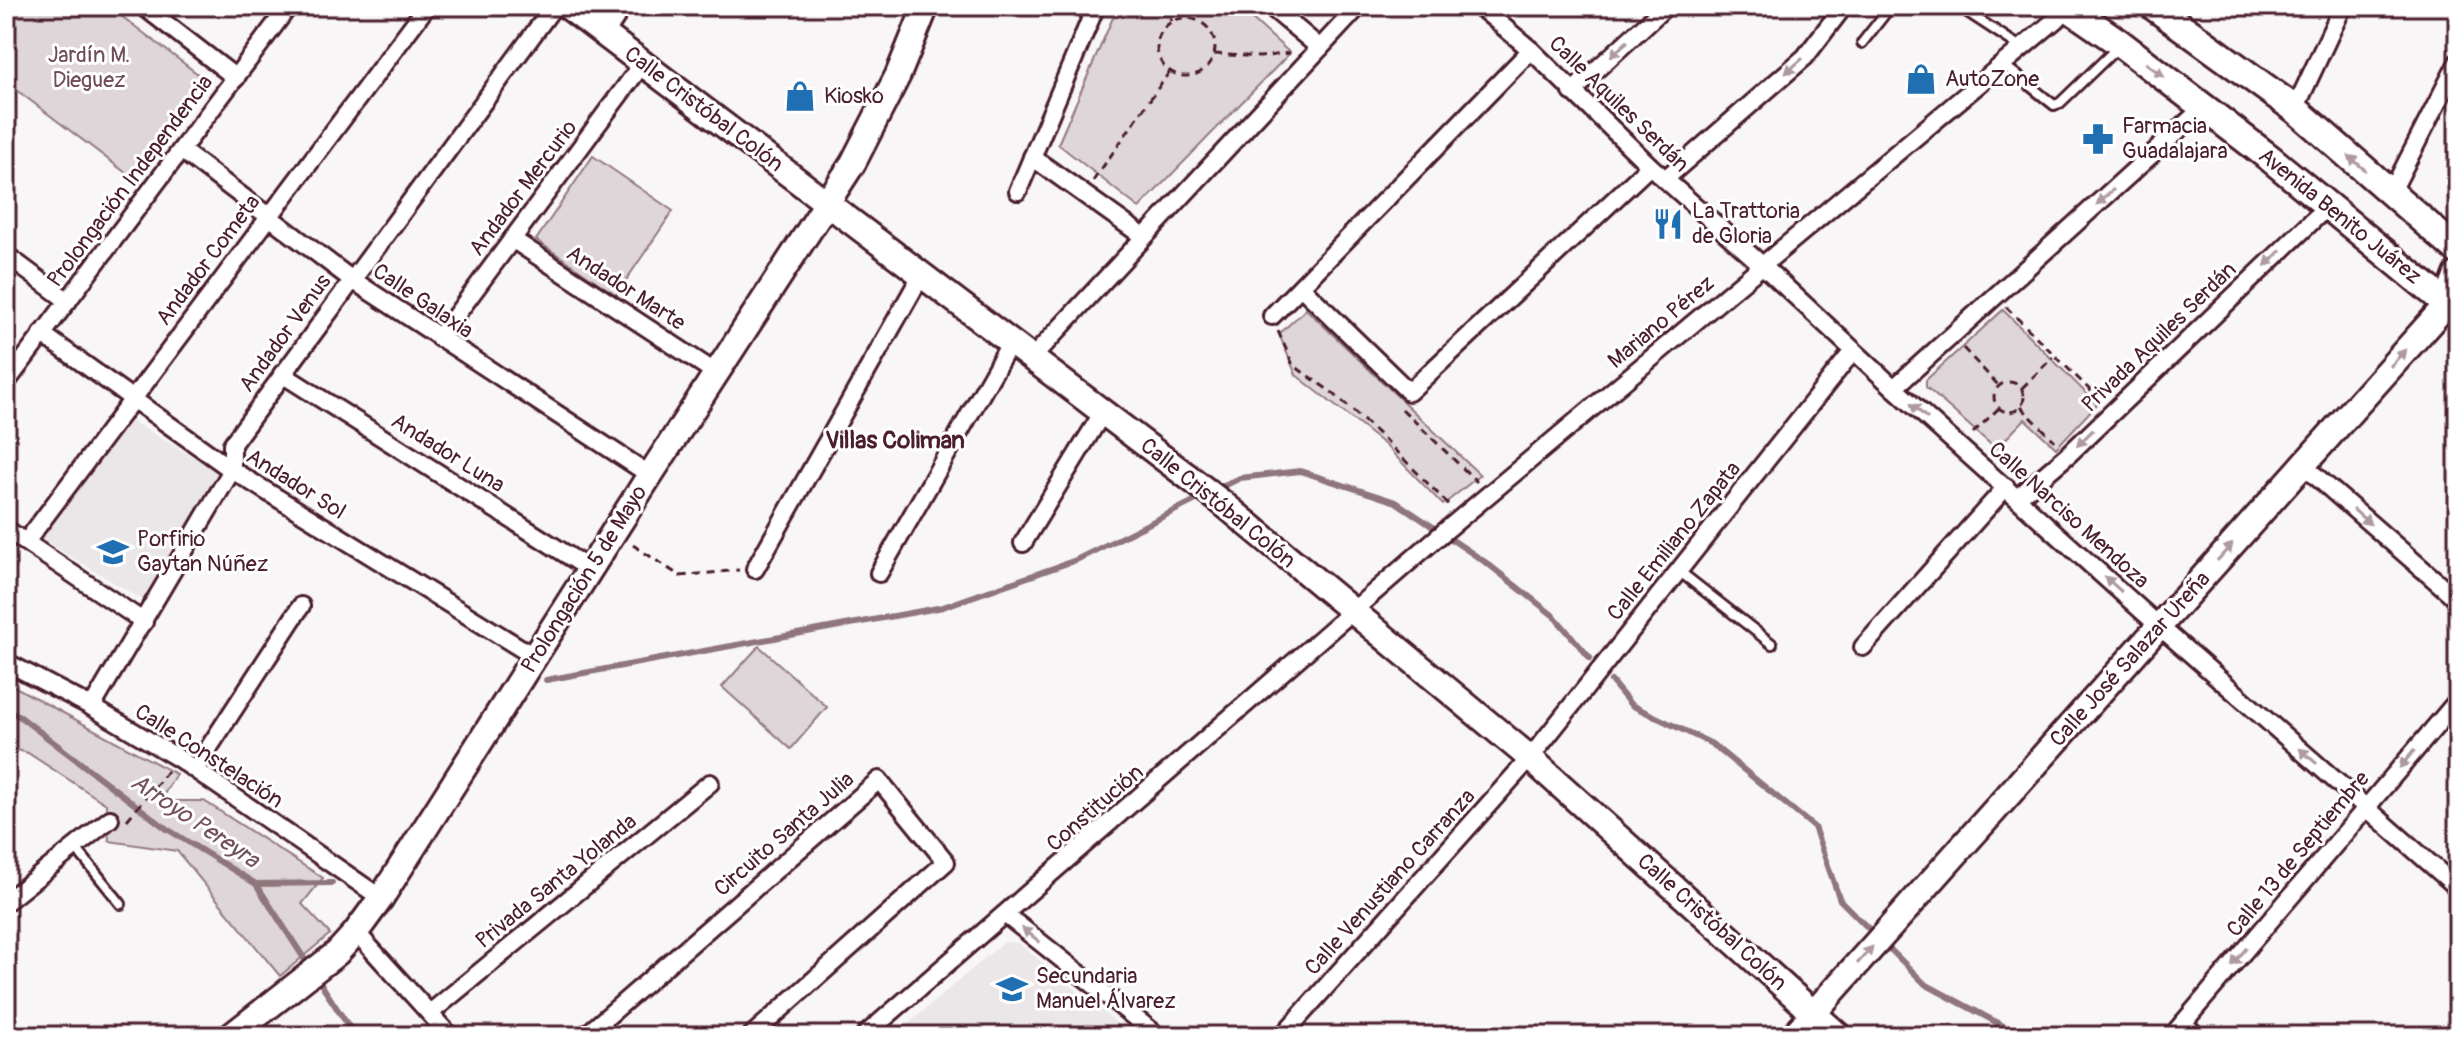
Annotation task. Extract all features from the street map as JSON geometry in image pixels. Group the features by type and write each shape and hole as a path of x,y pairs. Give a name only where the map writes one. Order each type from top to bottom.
{"main road":[{"path":"2153,6 2182,14 2458,251"},
{"name":"Avenida Benito Juárez","path":"2069,7 2329,205 2452,308"},
{"path":"2452,308 2458,275"}],"street":[{"name":"Prolongación Independencia","path":"6,383 289,6"},
{"name":"Andador Cometa","path":"26,542 427,6"},
{"name":"Andador Venus","path":"92,707 232,470 232,444 554,6"},
{"name":"Calle Cristóbal Colón","path":"567,6 1220,501 1530,758 1839,1036"},
{"path":"605,34 623,6"},
{"name":"Prolongación 5 de Mayo","path":"231,1036 337,953 381,898 853,163 898,75 926,6"},
{"path":"1018,191 1096,6"},
{"path":"1270,6 1320,48"},
{"path":"1032,358 1359,6"},
{"name":"Calle Aquiles Serdán","path":"1479,6 1531,50 1650,166 1763,266"},
{"path":"1572,92 1666,6"},
{"path":"1665,179 1805,57 1844,6"},
{"path":"2295,109 2343,6"},
{"path":"146,7 236,78"},
{"name":"Mariano Pérez","path":"1353,612 1432,542 2004,65 2069,7"},
{"path":"1272,316 1531,50"},
{"path":"2391,193 2458,62"},
{"name":"Andador Mercurio","path":"439,338 643,63"},
{"path":"1894,388 2204,107"},
{"name":"Calle Galaxia","path":"181,150 351,279 650,475"},
{"path":"1032,157 1144,237"},
{"path":"1301,287 1409,392 1650,166"},
{"name":"Privada Aquiles Serdán","path":"1863,647 2011,493 2069,454 2329,205"},
{"name":"Andador Marte","path":"512,239 716,373"},
{"path":"6,255 68,301"},
{"name":"Calle Narciso Mendoza","path":"1763,266 2159,626 2458,888"},
{"path":"755,569 922,274"},
{"name":"Calle José Salazar Ureña","path":"1793,1036 2303,465 2452,308"},
{"name":"Andador Sol","path":"42,334 232,470 535,657"},
{"path":"879,573 1011,342"},
{"name":"Calle Emiliano Zapata","path":"1530,758 1853,351"},
{"name":"Andador Luna","path":"282,374 591,570"},
{"path":"1023,543 1103,412"},
{"path":"2303,465 2458,600"},
{"path":"6,529 144,622"},
{"path":"195,769 301,606"},
{"name":"Constitución","path":"864,1036 1353,612"},
{"name":"Calle Constelación","path":"6,662 92,707 178,758 381,898"},
{"name":"Calle 13 de Septiembre","path":"2177,1030 2458,700"},
{"name":"Calle Venustiano Carranza","path":"1282,1036 1530,758"},
{"name":"Circuito Santa Julia","path":"585,1036 879,780 946,862 751,1036"},
{"name":"Privada Santa Yolanda","path":"430,1013 710,783"},
{"path":"6,902 74,847 115,823"},
{"path":"1006,915 1158,1036"},
{"path":"356,932 450,1036"},
{"path":"2177,1030 2197,1036"}],"lane":[{"path":"1862,43 1891,6"},
{"path":"1958,6 2022,49"},
{"path":"2004,65 2054,105 2060,103 2121,44"},
{"path":"1679,571 1772,644"},
{"path":"74,847 121,904"}],"path":[{"path":"1162,6 1172,21"},
{"path":"1191,18 1208,27 1216,45 1214,54 1211,63 1197,75 1178,75 1163,64 1157,46 1160,36 1172,21 1191,18"},
{"path":"1214,54 1260,57 1320,48"},
{"path":"1084,194 1170,71"},
{"path":"1995,296 2111,411"},
{"path":"1272,316 1293,365 1334,394 1382,437 1459,520"},
{"path":"1952,337 1999,386"},
{"path":"2022,388 2055,356"},
{"path":"2008,382 2022,388 2025,398 2021,407 2007,412 1999,408 1994,395 1999,386 2008,382"},
{"path":"1409,392 1397,404 1490,494"},
{"path":"2021,407 2069,454"},
{"path":"1960,447 1999,408"},
{"path":"614,533 680,576 755,569"},
{"path":"115,823 150,795 178,758"}],"shaded area":[{"path":"130,420 219,472 143,600 40,538"},
{"name":"Secundaria Manuel Álvarez","path":"1004,942 1018,943 1133,1036 894,1036"}],"green space":[{"name":"Jardín M. Dieguez","path":"6,6 108,6 207,81 134,179 6,82"},
{"path":"1118,6 1238,6 1290,53 1139,208 1058,144"},
{"path":"593,156 673,211 616,295 536,240"},
{"path":"1306,309 1480,475 1443,505 1385,445 1296,375 1279,334"},
{"path":"2003,310 2097,404 2056,448 2025,419 1996,449 1926,387 1926,380"},
{"path":"759,646 827,707 791,749 722,687"},
{"path":"6,682 176,774 160,801 204,801 323,878 302,904 330,934 280,976 177,851 109,841 106,804 28,753 6,747"}],"waterway":[{"path":"1218,489 1240,478 1300,471 1396,502 1488,564 1554,616 1590,658"},
{"path":"546,680 943,607 1076,560 1204,496"},
{"path":"1611,681 1631,705 1712,744 1814,827 1840,900 1872,932"},
{"name":"Arroyo Pereyra","path":"6,709 167,829 256,884 309,966"},
{"path":"256,884 332,883"},
{"path":"1888,947 1925,984 2028,1036"},
{"name":"Arroyo Pereyra","path":"315,975 355,1036"}],"place":[{"name":"AutoZone","path":"1921,79"},
{"name":"Kiosko","path":"800,96"},
{"name":"Farmacia Guadalajara","path":"2098,139"},
{"name":"La Trattoria de Gloria","path":"1668,224"},
{"name":"Porfirio Gaytan Núñez","path":"113,552"},
{"name":"Secundaria Manuel Álvarez","path":"1012,989"}],"district":[{"name":"Villas Coliman","path":"895,440"}]}
